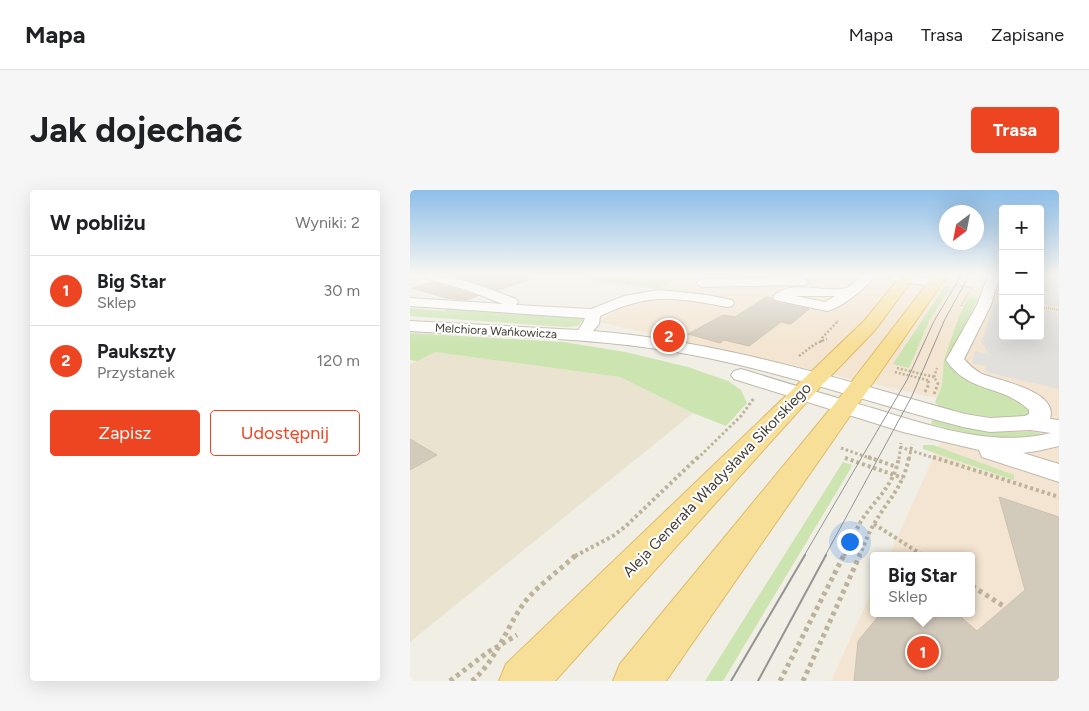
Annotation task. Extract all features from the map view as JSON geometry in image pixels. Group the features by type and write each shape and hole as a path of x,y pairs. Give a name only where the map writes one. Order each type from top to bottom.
{"main road":[{"name":"Aleja Generała Władysława Sikorskiego","path":"523,681 808,386 870,325 888,299"},
{"path":"637,681 927,299"}],"street":[{"path":"502,299 529,310"},
{"path":"410,302 593,314 628,299"},
{"path":"706,299 727,303"},
{"path":"986,299 956,360 960,368 967,375 1013,389 1031,398 1040,408 1040,417 1030,423"},
{"path":"581,336 591,324 593,314"},
{"name":"Melchiora Wańkowicza","path":"410,326 581,336 808,386 851,399"},
{"path":"960,368 970,373 1039,394 1059,409"},
{"path":"851,399 990,425 1030,423 1059,427"},
{"path":"851,399 953,439 1059,473"},
{"path":"953,439 1012,445 1046,443 1059,438"}],"path":[{"path":"1044,308 1059,310"},
{"path":"819,347 822,338 843,316"},
{"path":"806,357 796,358 831,335"},
{"path":"889,366 934,377 938,384 934,394"},
{"path":"887,370 927,380 929,384 923,396"},
{"path":"472,681 499,646 525,602 577,554 613,536 626,526 742,416 757,394"},
{"path":"780,681 862,520 889,486 897,467 904,436"},
{"path":"803,681 874,524 898,490 916,437"},
{"path":"900,447 1059,497"},
{"path":"849,451 897,467"},
{"path":"845,458 903,478"},
{"path":"874,524 918,552"},
{"path":"975,588 1005,607"}],"shaded area":[{"path":"635,299 999,299 999,340 1044,340 1044,299 1059,299 1059,681 831,681 870,596 870,617 975,617 975,552 891,552 958,403 599,322 622,305"},
{"path":"1044,299 1059,299 1059,307 1044,305"},
{"path":"995,303 999,304 999,340 1044,340 1044,311 1059,313 1059,389 986,372 985,366 972,363 975,351 989,354 981,342"},
{"path":"435,352 620,377 693,413 410,642 410,364"}],"green space":[{"path":"936,299 943,299 929,321 909,368 893,364"},
{"path":"968,299 978,299 949,358 953,368 958,374 966,378 1002,387 1013,393 1031,409 1028,415 1016,417 982,416 937,406 935,402 942,386 944,360 959,316"},
{"path":"410,308 443,311 449,309 579,314 586,318 578,326 566,327 410,316"},
{"path":"410,333 563,342 625,352 688,367 728,381 741,390 747,403 726,426 693,413 620,377 435,352 417,361 410,360"},
{"path":"933,419 976,429 997,432 1032,432 1045,436 1007,439 983,437 931,424"},
{"path":"923,445 933,445 1014,475 1014,480 923,449"},
{"path":"843,462 852,465 851,468 723,681 705,681"}],"building":[{"path":"763,299 772,299 775,302 809,309 791,324 781,322 749,346 724,340 720,343 688,334 723,315 735,317"},
{"path":"410,439 437,455 410,470"},
{"path":"999,497 1059,517 1059,681 854,681 858,641 878,617 961,617 977,631 1025,590"}],"tram line":[{"path":"804,556 907,380 934,321 947,299"},
{"path":"825,556 912,396 945,319 956,299"},
{"path":"731,681 805,555"},
{"path":"758,681 826,555"}],"place":[{"name":"Paukszty","path":"669,336"},
{"name":"Big Star","path":"923,652"}]}
